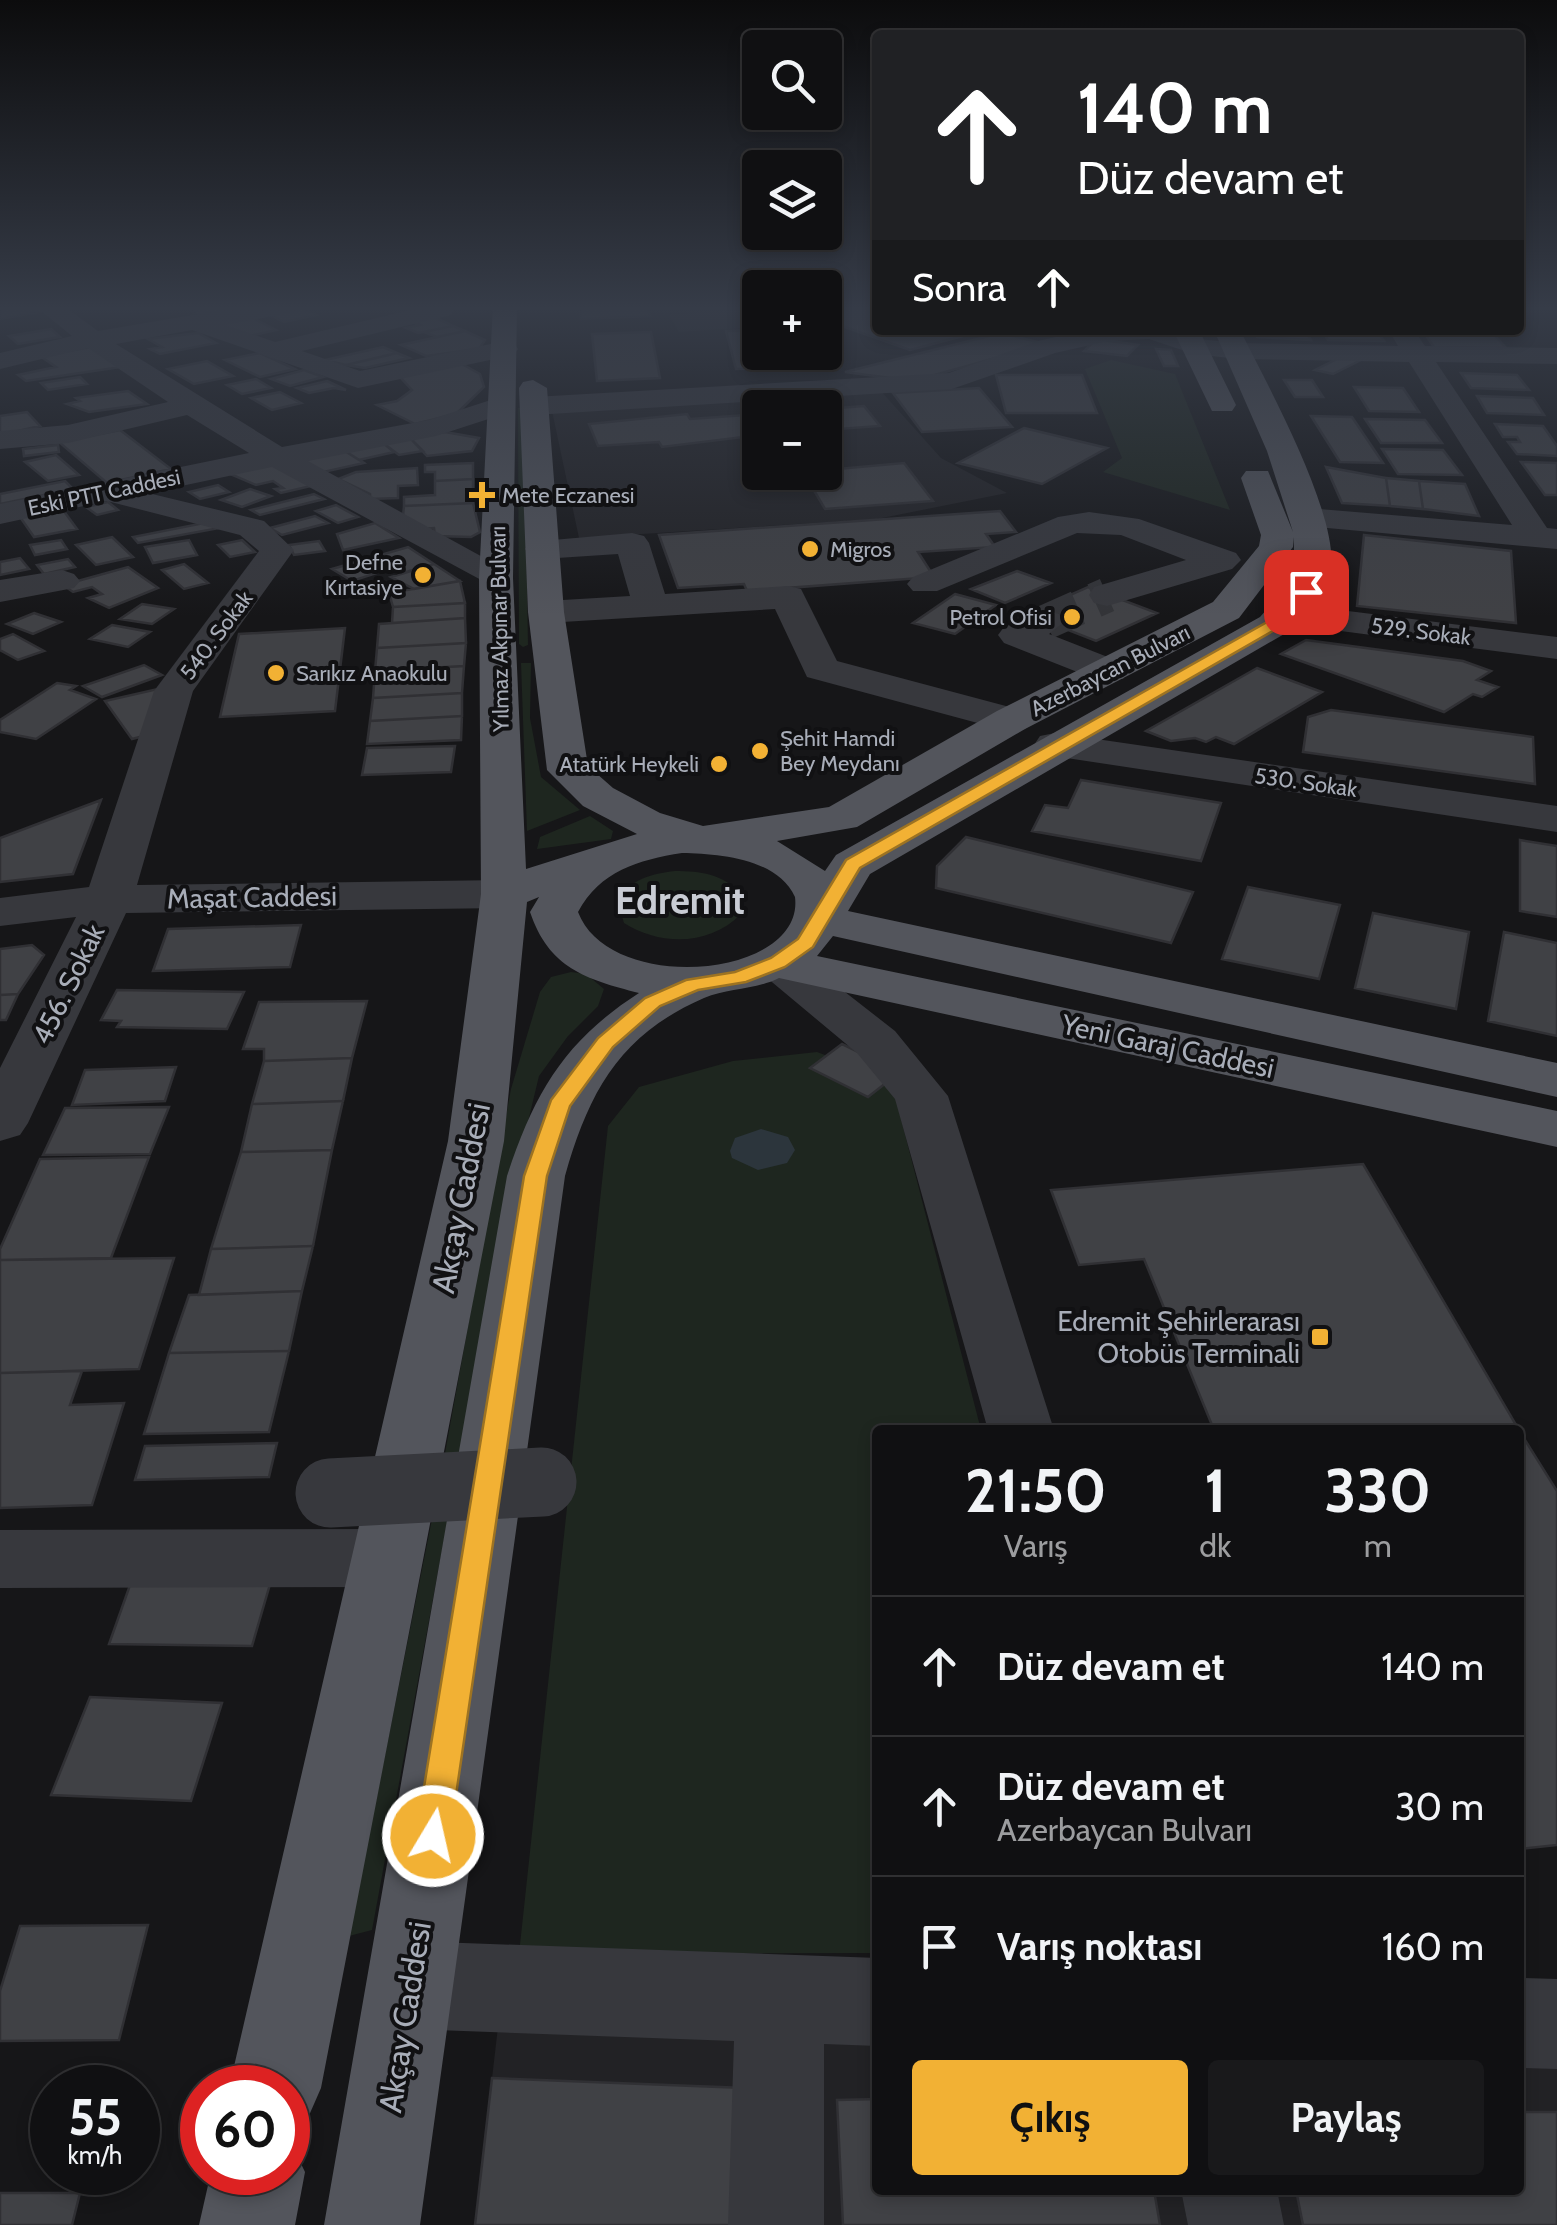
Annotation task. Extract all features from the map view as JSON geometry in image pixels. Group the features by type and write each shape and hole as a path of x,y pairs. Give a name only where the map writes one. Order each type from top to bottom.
{"main road":[{"name":"Yılmaz Akpınar Bulvarı","path":"517,409 542,549 546,612 568,770 598,798 644,822 702,840"},
{"name":"Yılmaz Akpınar Bulvarı","path":"504,894 496,578 517,409"},
{"path":"1234,409 1278,535 1276,547"},
{"name":"Azerbaycan Bulvarı","path":"819,919 852,864 1055,745 1273,625 1306,592 1315,566 1313,529 1248,409"},
{"name":"Azerbaycan Bulvarı","path":"702,840 841,818 1012,720 1226,610 1276,547"},
{"path":"702,840 759,850 802,873 818,895 819,919 806,942 778,963 738,978 693,984 632,978 605,970 574,952 504,894 622,850 660,842 702,840"},
{"path":"574,952 556,930 554,907 566,884 589,864 622,850"},
{"name":"Akçay Caddesi","path":"280,2065 476,1141 504,894"},
{"name":"Yeni Garaj Caddesi","path":"819,919 1557,1080"},
{"name":"Yeni Garaj Caddesi","path":"778,963 1557,1129"},
{"name":"Akçay Caddesi","path":"372,2225 536,1176 559,1105 606,1043 652,1002 693,984"},
{"path":"247,2225 253,2195"}],"street":[{"path":"42,409 68,434"},
{"path":"0,440 68,434 176,409"},
{"path":"199,409 275,457 496,578"},
{"name":"Eski PTT Caddesi","path":"0,514 275,457 362,443 505,409"},
{"path":"1455,409 1546,538"},
{"name":"540. Sokak","path":"107,492 252,528 277,550 174,691 109,899"},
{"path":"1110,493 1098,499 1179,525 1220,562"},
{"path":"1307,518 1546,538"},
{"path":"925,584 1080,522 1179,525"},
{"path":"542,549 632,543 651,606"},
{"path":"1107,594 1276,547"},
{"path":"0,591 62,581"},
{"path":"546,612 788,597 821,668 1012,720"},
{"name":"529. Sokak","path":"1284,614 1557,648"},
{"path":"1046,622 1017,635 1109,672"},
{"name":"530. Sokak","path":"1055,745 1557,819"},
{"name":"Maşat Caddesi","path":"0,912 109,899 504,894"},
{"name":"456. Sokak","path":"0,1123 109,899"},
{"path":"778,963 876,1042 921,1096 1020,1425"},
{"path":"330,1493 542,1482"},
{"path":"0,1559 386,1558"},
{"path":"410,1986 872,2002"},
{"path":"776,2225 780,1998"},
{"path":"1524,2023 1557,2024"},
{"path":"1230,2195 1236,2225"}],"shaded area":[{"path":"518,409 524,409 528,645 519,644"},
{"path":"742,409 742,490 842,490 842,409 897,409 941,458 1007,493 877,519 579,538 552,411"},
{"path":"1102,409 1189,409 1230,510 1103,472 1122,458"},
{"path":"521,663 531,663 530,718 541,777 580,810 527,831"},
{"path":"590,816 613,831 611,839 537,849 540,837"},
{"path":"675,871 702,873 725,881 740,892 741,914 715,932 684,939 653,936 624,923 617,900 623,893 642,879"},
{"path":"571,972 586,974 604,989 598,1006 568,1036 539,1076 498,1246 372,1930 349,1936 444,1459 511,1089 540,992 551,977"},
{"path":"817,1052 891,1080 980,1425 872,1425 872,1953 519,1954 608,1126 639,1087 733,1061"},
{"path":"761,1129 788,1137 795,1150 787,1163 758,1170 732,1158 730,1151 735,1138"},
{"path":"504,1975 872,1996 872,2195 1524,2195 1524,2032 1557,2034 1557,2225 475,2225"}],"building":[{"path":"385,409 461,409 456,414 415,424"},
{"path":"842,409 866,409 880,426 842,429"},
{"path":"905,409 997,409 1012,427 922,432"},
{"path":"1005,409 1095,409 1097,413 1006,413"},
{"path":"1417,409 1419,412 1369,411"},
{"path":"1485,409 1540,409 1544,415 1487,413"},
{"path":"27,412 40,426 0,435 0,416"},
{"path":"687,414 690,419 742,415 742,437 662,447 659,442 598,446 589,424"},
{"path":"1311,416 1352,417 1383,463 1340,462"},
{"path":"1365,419 1425,420 1442,443 1381,443"},
{"path":"1495,424 1543,426 1557,446 1557,456 1517,454 1508,442 1520,442 1517,437 1503,437"},
{"path":"1024,428 1107,448 1042,484 958,463"},
{"path":"120,430 171,469 107,483 59,442"},
{"path":"445,432 479,438 472,451 427,456 410,438"},
{"path":"410,438 423,451 399,455 383,443"},
{"path":"383,443 394,452 359,460 345,451"},
{"path":"58,445 59,452 24,456 23,449"},
{"path":"1382,449 1443,450 1462,475 1398,474"},
{"path":"345,451 364,463 319,473 300,461"},
{"path":"56,455 79,475 48,481 25,462"},
{"path":"274,462 311,486 281,493 275,489 283,488 273,481 256,485 228,473"},
{"path":"1521,462 1557,463 1557,495 1545,495"},
{"path":"473,463 473,479 435,481 435,472 425,472 425,465"},
{"path":"904,463 933,501 825,509 814,490 842,490 842,469"},
{"path":"1326,467 1386,478 1390,506 1342,503"},
{"path":"417,468 418,485 398,486 398,498 370,499 370,494 338,479 356,472"},
{"path":"1386,478 1419,481 1423,509 1390,506"},
{"path":"473,479 473,503 404,506 404,497 435,495 435,481"},
{"path":"65,481 73,489 0,504 0,494"},
{"path":"1419,481 1465,484 1479,516 1423,509"},
{"path":"218,485 229,492 200,499 189,492"},
{"path":"250,489 271,496 242,507 221,500"},
{"path":"314,494 324,499 260,515 251,510"},
{"path":"108,502 118,510 97,515 86,507"},
{"path":"473,503 480,532 471,537 435,536 434,528 422,529 403,516 404,506"},
{"path":"336,505 358,517 338,523 316,511"},
{"path":"63,510 77,529 34,537 20,517"},
{"name":"Migros","path":"1000,511 1016,532 986,534 995,547 918,552 934,577 747,591 744,584 678,588 659,535"},
{"path":"315,516 328,523 282,535 270,528"},
{"path":"219,520 225,527 138,543 133,537"},
{"path":"375,523 399,538 343,550 337,534"},
{"path":"1364,535 1511,551 1516,623 1357,606"},
{"path":"112,537 133,557 96,565 76,545"},
{"path":"61,540 67,549 35,555 30,545"},
{"path":"189,540 197,555 153,563 145,547"},
{"path":"242,540 255,552 230,557 218,545"},
{"path":"319,541 325,551 294,555 289,545"},
{"path":"408,547 434,564 399,574 389,569 352,581 332,569"},
{"path":"20,558 29,569 0,575 0,562"},
{"path":"68,559 75,567 44,574 37,565"},
{"path":"184,564 208,583 184,589 162,570"},
{"name":"Defne Kırtasiye","path":"434,564 460,581 414,589 391,577"},
{"path":"128,567 158,588 109,608 88,598 102,594 92,587 73,592 63,585"},
{"path":"1017,571 1051,583 1005,603 971,589"},
{"path":"460,581 465,603 393,607 389,593"},
{"path":"1088,587 1157,613 1096,641 1027,614"},
{"path":"955,594 996,605 955,634 913,623"},
{"path":"465,603 465,618 392,623 393,607"},
{"path":"142,604 174,609 152,624 120,619"},
{"path":"34,613 61,622 33,634 7,624"},
{"path":"465,618 466,643 377,648 379,624"},
{"path":"112,625 150,632 128,647 90,639"},
{"path":"345,628 335,711 220,717 239,634"},
{"path":"13,634 44,651 18,660 0,650 0,639"},
{"path":"1306,640 1463,661 1491,671 1477,680 1498,687 1482,697 1473,694 1444,712 1281,654"},
{"path":"466,643 464,666 375,671 377,648"},
{"path":"144,665 162,675 102,697 83,686"},
{"path":"464,666 462,693 373,698 375,671"},
{"path":"1257,668 1322,692 1234,744 1216,737 1206,742 1195,738 1171,741 1146,731"},
{"path":"57,683 76,686 70,690 96,699 36,739 0,732 0,720"},
{"path":"162,688 159,732 132,739 105,701"},
{"path":"462,693 462,716 370,721 373,698"},
{"path":"1331,710 1533,737 1535,784 1303,752 1308,717"},
{"path":"462,716 461,740 367,744 370,721"},
{"path":"455,746 451,772 362,775 367,748"},
{"path":"1081,780 1221,803 1201,861 1032,831 1045,805 1068,808"},
{"path":"101,800 73,874 0,882 0,838"},
{"path":"966,837 1193,892 1171,943 936,888 937,866"},
{"path":"1520,840 1557,846 1557,917 1520,911"},
{"path":"1248,887 1340,905 1319,979 1222,959"},
{"path":"1373,913 1469,932 1456,1009 1355,988"},
{"path":"301,925 290,967 153,971 168,929"},
{"path":"1504,932 1557,943 1557,1036 1488,1021"},
{"path":"32,945 44,955 18,994 0,995 0,949"},
{"path":"117,990 244,992 227,1029 117,1027 121,1021 101,1020"},
{"path":"18,994 6,1020 0,1020 0,995"},
{"path":"367,1001 352,1058 264,1061 264,1049 243,1049 259,1002"},
{"path":"842,1044 900,1072 868,1097 810,1068"},
{"path":"352,1058 343,1101 252,1104 264,1061"},
{"path":"176,1067 165,1101 72,1105 85,1070"},
{"path":"343,1101 332,1150 241,1152 252,1104"},
{"path":"169,1107 150,1154 43,1155 65,1108"},
{"path":"332,1150 313,1246 211,1249 241,1152"},
{"path":"149,1157 111,1258 0,1260 0,1249 40,1159"},
{"name":"Edremit Şehirlerarası Otobüs Terminali","path":"1363,1164 1516,1425 1212,1425 1144,1259 1079,1265 1051,1190"},
{"path":"313,1246 302,1291 199,1295 211,1249"},
{"path":"174,1258 139,1369 0,1373 0,1260"},
{"path":"302,1291 289,1351 169,1353 189,1295"},
{"path":"289,1351 269,1432 144,1434 169,1353"},
{"path":"82,1371 70,1405 124,1403 92,1505 0,1508 0,1373"},
{"path":"1524,1438 1557,1491 1557,1845 1524,1849"},
{"path":"277,1443 269,1477 135,1480 145,1446"},
{"path":"135,1571 273,1574 252,1646 109,1644"},
{"path":"90,1697 222,1703 191,1801 51,1795"},
{"path":"148,1925 119,2040 0,2041 0,1991 20,1926"},
{"path":"492,2078 745,2088 742,2225 475,2225"},
{"path":"872,2099 872,2195 1155,2195 1160,2225 843,2225 837,2100"},
{"path":"1524,2112 1557,2112 1557,2225 1303,2225 1297,2195 1524,2195"},
{"path":"0,2193 80,2195 72,2225 0,2225"}],"tunnel":[{"path":"1046,622 1107,595"}],"place":[{"name":"Mete Eczanesi","path":"482,495"},
{"name":"Migros","path":"810,549"},
{"name":"Defne Kırtasiye","path":"423,575"},
{"name":"Petrol Ofisi","path":"1072,617"},
{"name":"Sarıkız Anaokulu","path":"276,673"},
{"name":"Şehit Hamdi Bey Meydanı","path":"760,751"},
{"name":"Atatürk Heykeli","path":"719,764"},
{"name":"Edremit Şehirlerarası Otobüs Terminali","path":"1320,1337"}],"district":[{"name":"Edremit","path":"680,901"}],"route":[{"path":"433,1836 536,1176 559,1105 606,1043 652,1002 693,984 738,978 778,963 806,942 852,864 1055,745 1273,625 1306,592"}]}
